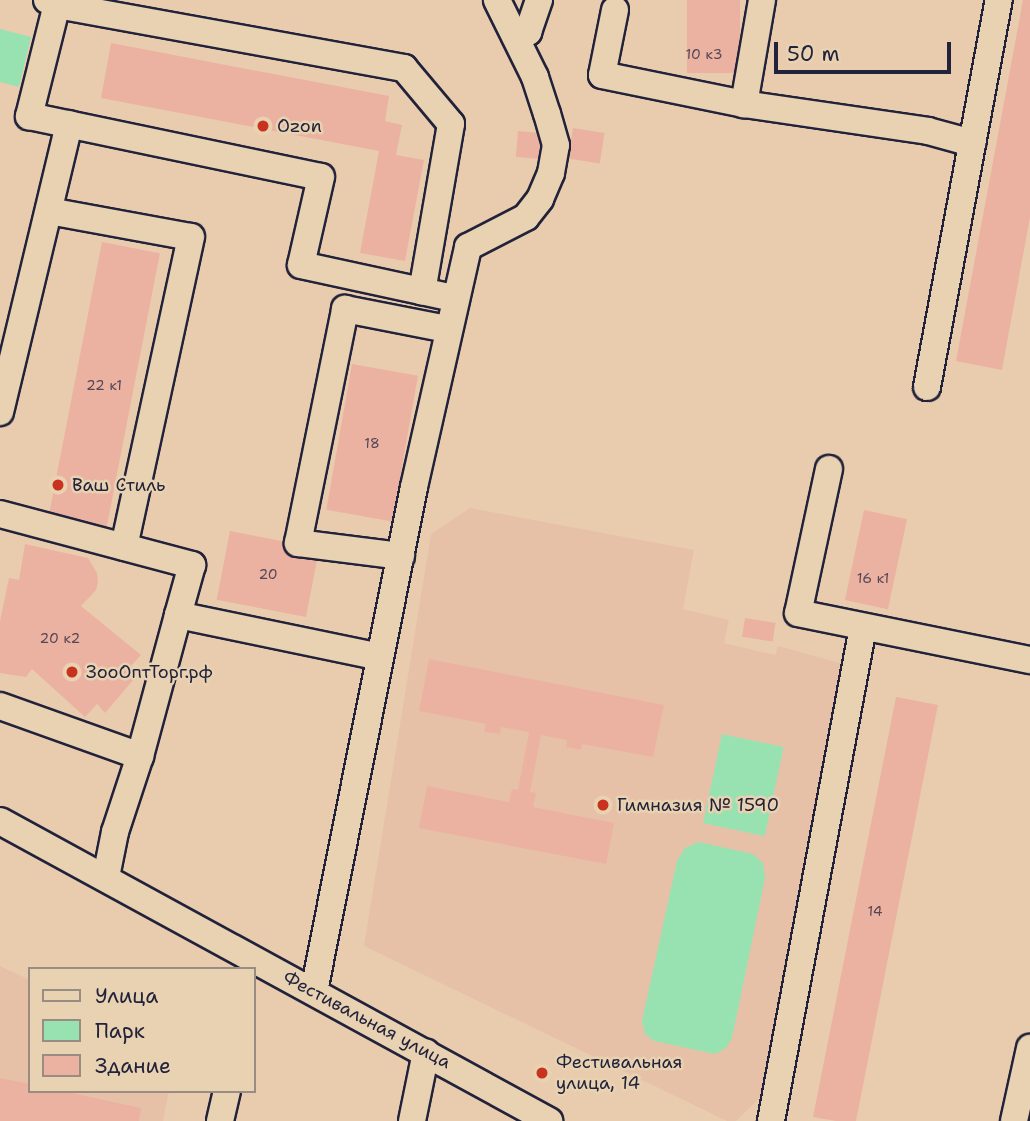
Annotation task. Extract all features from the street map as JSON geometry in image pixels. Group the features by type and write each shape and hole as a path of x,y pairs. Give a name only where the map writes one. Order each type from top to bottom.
{"street":[{"path":"314,991 447,328 468,247 526,217 540,199 551,173 555,145 535,78 497,0"},
{"path":"516,36 528,32 539,0"},
{"path":"744,104 762,0"},
{"path":"927,387 999,0"},
{"path":"422,292 451,124 404,68 54,2 29,116 321,177 301,265 422,292 454,299"},
{"path":"615,10 602,75 744,104 928,131 972,143"},
{"path":"0,412 69,124"},
{"path":"49,211 191,237 124,547"},
{"path":"401,556 298,544 345,309 447,328"},
{"path":"829,469 798,613 1030,660"},
{"path":"0,514 192,565 140,756 115,832 106,877"},
{"path":"178,615 380,657"},
{"path":"771,1121 863,627"},
{"path":"0,706 140,756"},
{"name":"Фестивальная улица","path":"0,821 106,877 247,967"},
{"name":"Фестивальная улица","path":"258,974 314,991 549,1121"},
{"path":"1014,1121 1030,1048"},
{"path":"412,1121 426,1052"},
{"path":"220,1121 227,1093"}],"shaded area":[{"name":"Гимназия № 1590","path":"470,508 694,550 683,609 729,620 724,643 775,655 778,646 847,665 764,1089 762,1096 736,1121 727,1121 364,946 431,534"},
{"path":"0,966 28,979 28,1093 169,1093 163,1121 0,1121"}],"green space":[{"path":"0,29 31,37 19,87 0,82"},
{"path":"722,734 784,747 765,836 703,823"},
{"path":"699,842 753,854 763,863 765,878 732,1038 726,1048 715,1054 654,1041 645,1034 642,1021 677,861 685,848"}],"building":[{"path":"687,0 740,0 740,73 687,73"},
{"path":"1023,0 1030,0 1030,217 1002,370 956,361"},
{"path":"111,43 389,96 385,121 402,125 396,155 424,160 405,261 360,253 379,151 101,98"},
{"path":"573,128 605,133 600,164 568,159"},
{"path":"518,131 543,133 541,159 516,157"},
{"path":"102,242 160,253 107,527 49,516"},
{"path":"352,364 418,376 392,521 326,510"},
{"path":"864,510 907,519 888,609 845,600"},
{"path":"230,531 319,548 306,617 217,600"},
{"path":"25,544 88,558 97,573 98,582 96,590 81,606 141,655 131,666 140,672 105,713 97,704 85,717 32,669 26,677 0,673 0,621 9,578 19,580"},
{"path":"745,618 776,623 773,642 742,637"},
{"path":"429,659 664,705 653,757 582,744 581,750 566,747 567,740 541,735 530,792 536,793 533,807 614,823 606,864 419,828 427,786 509,802 512,789 518,790 529,732 501,727 500,734 484,732 486,724 419,711"},
{"path":"896,697 938,705 856,1121 836,1121 813,1117"},
{"path":"0,1078 28,1084 28,1093 72,1093 141,1108 139,1121 0,1121"}],"place":[{"name":"Ozon","path":"263,126"},
{"name":"Ваш Стиль","path":"58,485"},
{"name":"ЗооОптТорг.рф","path":"72,672"},
{"name":"Гимназия № 1590","path":"603,805"},
{"name":"Фестивальная улица, 14","path":"542,1073"}]}
